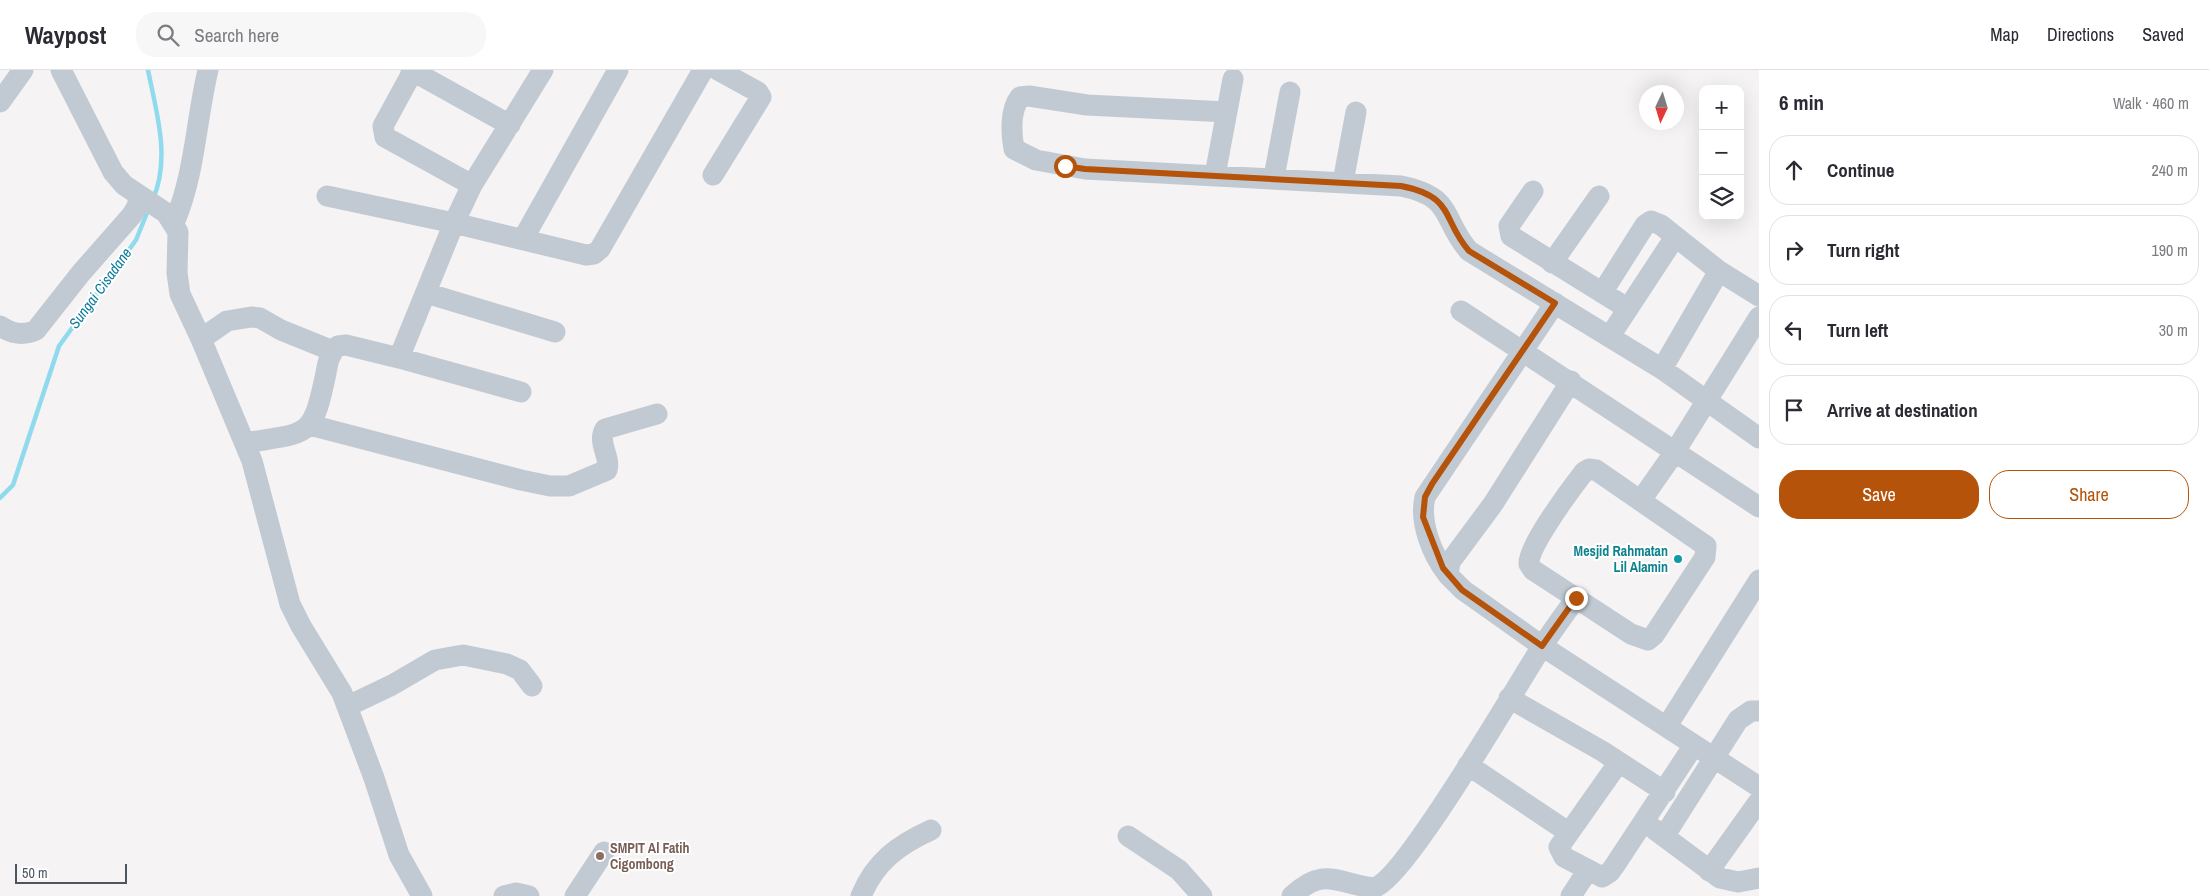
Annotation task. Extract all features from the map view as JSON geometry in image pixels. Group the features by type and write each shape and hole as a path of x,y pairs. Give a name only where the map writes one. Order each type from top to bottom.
{"street":[{"path":"0,102 23,70"},
{"path":"61,70 113,172 124,185 170,218 179,241 177,273 180,294 201,338 245,443 259,485 290,604 348,706 399,855 422,896"},
{"path":"170,218 190,172 196,127 208,70"},
{"path":"523,239 618,70"},
{"path":"328,196 454,223 586,255 594,254 600,249 703,70"},
{"path":"714,175 761,97 758,92 718,70"},
{"path":"472,184 385,137 383,126 412,71 510,125"},
{"path":"399,358 454,223 472,184 510,125 540,71"},
{"path":"1215,175 1234,79"},
{"path":"1274,177 1290,92"},
{"path":"1227,112 1087,105 1029,96 1020,97 1014,105 1014,149 1036,160 1085,169 1274,177 1401,186 1427,194 1444,207 1462,243 1469,251 1610,336 1757,433"},
{"path":"1343,182 1356,112"},
{"path":"1533,191 1508,229 1511,236 1552,263 1628,308"},
{"path":"0,326 17,334 28,334 36,330 81,273 132,215 138,205 139,196"},
{"path":"1552,263 1599,196"},
{"path":"1602,293 1648,222 1655,222 1719,271 1759,296"},
{"path":"1610,336 1675,237"},
{"path":"1662,369 1719,271"},
{"path":"426,293 555,332"},
{"path":"1555,303 1425,497 1423,517 1440,564 1462,590 1542,646 1759,787"},
{"path":"1461,310 1759,507"},
{"path":"201,338 227,321 251,317 260,318 281,330 333,351"},
{"path":"1641,500 1674,452 1759,317"},
{"path":"245,443 292,435 304,431 310,425 318,408 328,359 338,346 346,345 399,358 521,392"},
{"path":"1448,575 1450,562 1493,504 1571,381"},
{"path":"310,425 520,480 560,487 580,482 607,470 608,464 602,437 605,429 657,414"},
{"path":"1588,469 1596,470 1641,500 1703,542 1707,549 1705,557 1654,635 1648,640 1640,639 1576,598 1533,570 1528,561 1530,553 1559,507 1588,469"},
{"path":"1667,726 1759,580"},
{"path":"1292,896 1309,882 1330,878 1384,891 1388,879 1468,765 1542,646 1576,598"},
{"path":"348,706 392,686 435,660 464,655 507,664 520,670 532,686"},
{"path":"1509,698 1619,762 1665,792"},
{"path":"1665,835 1738,720 1751,710 1759,711"},
{"path":"1619,762 1560,843 1559,850 1564,857 1602,877 1610,872 1665,792 1694,745"},
{"path":"1468,765 1568,832"},
{"path":"1709,870 1759,801"},
{"path":"1644,823 1665,835 1720,878 1732,881 1759,878"},
{"path":"861,896 880,864 906,842 931,830"},
{"path":"1128,836 1179,870 1202,896"},
{"path":"574,896 604,852"},
{"path":"1572,896 1588,870"},
{"path":"1330,878 1348,896"},
{"path":"504,896 516,893 529,896"}],"waterway":[{"name":"Sungai Cisadane","path":"148,70 158,118 161,151 161,167 153,199"},
{"name":"Sungai Cisadane","path":"0,498 13,485 59,346 136,240 149,208"}],"place":[{"name":"Mesjid Rahmatan Lil Alamin","path":"1678,559"},
{"name":"SMPIT Al Fatih Cigombong","path":"600,856"}],"route":[{"path":"1065,166 1085,169 1274,177 1401,186 1415,189 1436,200 1449,214 1462,243 1469,251 1555,303 1432,484 1425,497 1423,506 1426,528 1440,564 1453,582 1542,646 1576,598"}]}
